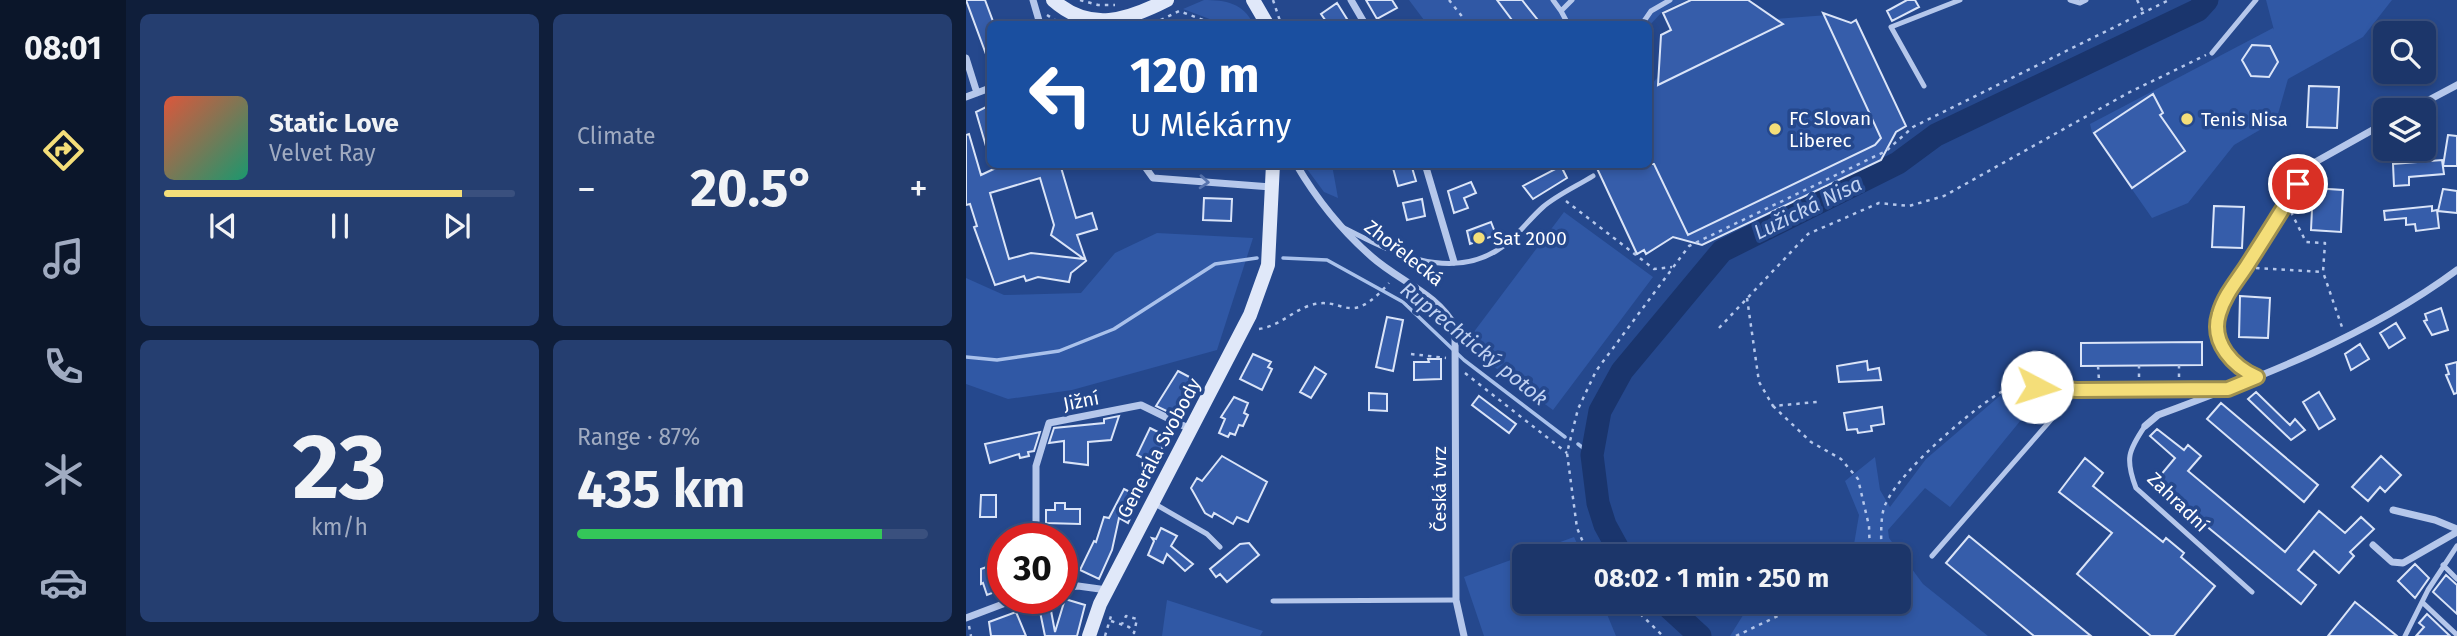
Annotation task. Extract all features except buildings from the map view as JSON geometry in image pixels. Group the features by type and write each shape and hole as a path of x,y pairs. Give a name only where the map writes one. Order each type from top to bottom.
{"main road":[{"path":"1053,0 1072,13 1098,21"},
{"path":"1108,21 1129,18 1167,0"},
{"path":"1253,0 1266,21"},
{"path":"1271,187 1273,168"},
{"name":"Generála Svobody","path":"1089,636 1107,590 1244,328 1264,279 1270,243 1271,187"}],"street":[{"path":"1033,0 1040,21"},
{"path":"1351,0 1363,21"},
{"path":"966,58 977,93"},
{"path":"2433,98 2457,85"},
{"path":"966,97 987,89"},
{"path":"2257,377 2241,370 2227,357 2220,338 2218,316 2310,165 2373,130"},
{"path":"1146,168 1153,178 1271,187"},
{"name":"Zhořelecká","path":"1299,168 1338,225 1374,259 1445,311 1455,327 1457,341"},
{"path":"1426,168 1454,262"},
{"name":"Zahradní","path":"2145,426 2158,415 2228,389 2346,338 2457,271"},
{"name":"Česká tvrz","path":"1457,341 1456,600 1464,636"},
{"name":"Zahradní","path":"2015,384 2077,390 2228,389"},
{"name":"Jižní","path":"1036,523 1036,466 1049,423 1141,405 1190,429"},
{"path":"2393,510 2435,520 2457,531"},
{"path":"2373,545 2392,562 2403,563 2457,531"},
{"path":"1078,586 1107,590"},
{"path":"966,618 987,610"}],"lane":[{"path":"1553,0 1566,21"},
{"path":"1561,11 1572,0"},
{"path":"1644,21 1651,11 1670,0"},
{"path":"1924,86 1891,27 1960,0"},
{"path":"2070,0 2080,3 2086,0"},
{"path":"2212,52 2256,0"},
{"path":"1338,225 1398,255 1454,262 1496,251 1546,204 1593,176"},
{"path":"1932,556 2077,390"},
{"name":"Zahradní","path":"2145,426 2131,447 2128,466 2136,488 2252,592"},
{"path":"1152,503 1207,534 1220,547"},
{"path":"2405,636 2443,565 2457,546"},
{"path":"2443,565 2457,579"},
{"path":"1273,601 1456,600"},
{"path":"2422,602 2457,635"}],"path":[{"path":"1080,0 1098,5 1117,5"},
{"path":"1273,0 1280,21"},
{"path":"1449,0 1466,21"},
{"path":"2137,0 2144,13"},
{"path":"1584,544 1577,528 1567,453 1578,409 1596,371 1693,242 1886,151 1913,127 2169,0"},
{"path":"1159,21 1179,11 1206,21"},
{"path":"1719,328 1808,234 1879,203 1909,206 1944,195 2128,93 2212,52"},
{"path":"1561,196 1654,270 1674,266"},
{"path":"2287,203 2306,242 2325,243 2323,272 2343,330"},
{"path":"2246,267 2323,272"},
{"path":"1259,329 1284,321 1309,306 1358,309 1376,298 1396,275"},
{"path":"1746,298 1759,382 1773,406 1811,442 1840,459 1858,479 1869,526 1870,544"},
{"path":"1411,354 1437,355 1455,365 1567,453"},
{"path":"2139,365 2140,390"},
{"path":"2179,365 2180,390"},
{"path":"2098,366 2099,390"},
{"path":"1882,544 1885,504 1893,494 1940,442 1992,397 2015,384"},
{"path":"1773,406 1817,402"},
{"path":"1640,614 1662,636"},
{"path":"1735,636 1782,614"},
{"path":"1110,620 1134,632 1137,620 1126,616 1122,624"}],"shaded area":[{"path":"1204,0 1219,1 1239,7 1251,21 1215,21 1183,9"},
{"path":"1409,0 1687,0 1662,12 1652,23 1425,21"},
{"name":"FC Slovan Liberec","path":"1691,0 1748,0 1776,19 1828,15 1851,23 1856,20 1906,126 1896,132 1881,161 1702,245 1673,237 1646,254 1644,250 1637,254 1596,168 1652,168 1652,84 1658,77 1661,35 1671,30 1663,13"},
{"name":"Tenis Nisa","path":"2266,0 2392,0 2363,37 2288,79 2278,114 2270,124 2234,145 2188,203 2152,218 2092,132 2090,124 2273,28 2274,30"},
{"path":"1306,168 1333,168 1338,198 1324,192"},
{"path":"1564,212 1653,277 1553,410 1464,345"},
{"path":"1157,233 1253,238 1217,350 1072,390 1008,399 966,384 966,278 1004,295 1081,293 1115,253"},
{"path":"2002,394 2034,404 1950,507 1925,488 1888,530 1893,544 1854,544 1859,515 1845,481 1875,457 1880,490 1890,507 1926,459"},
{"path":"1574,537 1577,544 1555,544"},
{"path":"1512,560 1512,614 1607,614 1616,636 1484,636 1464,577"},
{"path":"1911,568 1923,584 1988,636 1730,636 1744,614 1911,614"},
{"path":"1167,600 1263,631 1260,636 1162,636"}],"waterway":[{"name":"Lužická Nisa","path":"1615,544 1605,525 1598,503 1592,455 1600,411 1622,371 1722,251 1898,163 1936,135 2198,10 2207,0"},
{"name":"Ruprechtický potok","path":"966,357 997,360 1059,351 1114,329 1215,264 1257,258"},
{"name":"Ruprechtický potok","path":"1283,258 1327,260 1403,302 1464,360 1565,437"},
{"name":"Ruprechtický potok","path":"1578,444 1592,455"},
{"name":"Lužická Nisa","path":"1676,614 1700,636"}],"place":[{"name":"Tenis Nisa","path":"2187,119"},
{"name":"FC Slovan Liberec","path":"1775,129"},
{"name":"Sat 2000","path":"1479,238"}],"route":[{"path":"2037,387 2077,390 2228,389 2257,377 2241,370 2227,357 2220,338 2218,316 2227,295 2298,184"}]}
